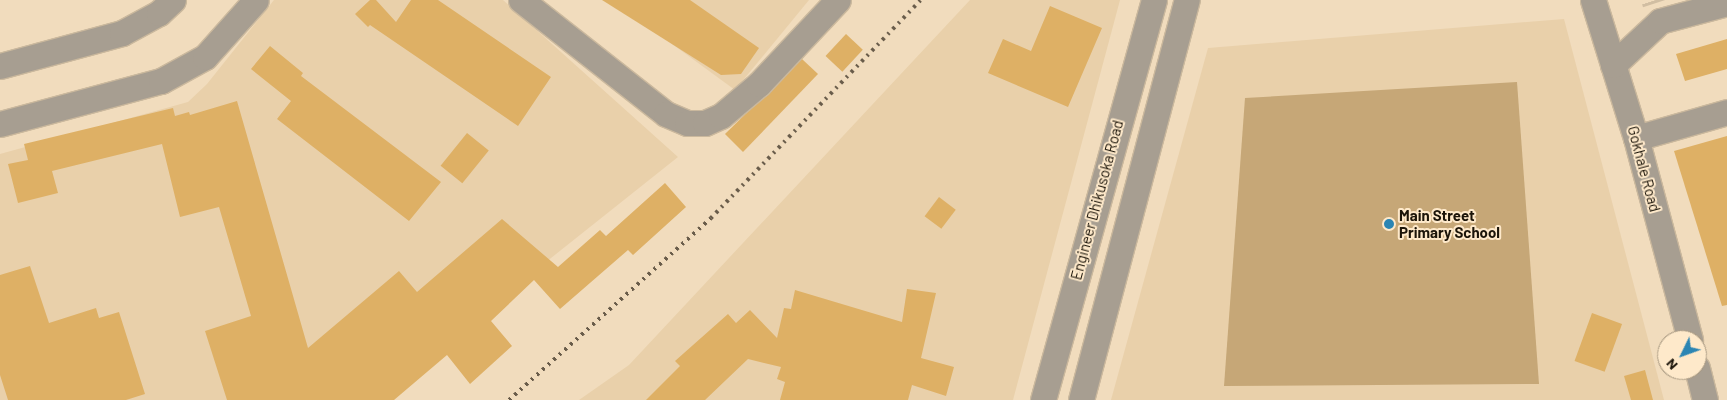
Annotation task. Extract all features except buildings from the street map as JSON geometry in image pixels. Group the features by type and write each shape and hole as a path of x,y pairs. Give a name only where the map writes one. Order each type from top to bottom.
{"street":[{"path":"0,66 122,33 159,13 173,0"},
{"path":"0,124 161,81 205,56 256,0"},
{"path":"521,0 666,114 687,123 705,123 721,116 759,84 838,0"},
{"name":"Engineer Dhikusoka Road","path":"1043,400 1154,0"},
{"path":"1081,400 1188,0"},
{"name":"Gokhale Road","path":"1592,0 1636,138 1687,330"},
{"path":"1613,65 1657,12 1727,3"},
{"path":"1636,138 1727,112"},
{"path":"1700,380 1705,400"}],"shaded area":[{"path":"274,0 503,0 678,157 546,262 387,400 0,400 0,154 188,102 207,84"},
{"path":"612,0 809,0 735,90"},
{"path":"970,0 1120,0 1013,400 579,400 629,365"},
{"name":"Main Street Primary School","path":"1564,19 1657,373 1657,380 1659,380 1664,400 1111,400 1208,48"},
{"path":"1517,82 1539,384 1224,386 1245,98"}],"railway":[{"path":"509,400 711,218 921,0"}],"place":[{"name":"Main Street Primary School","path":"1389,224"}]}
